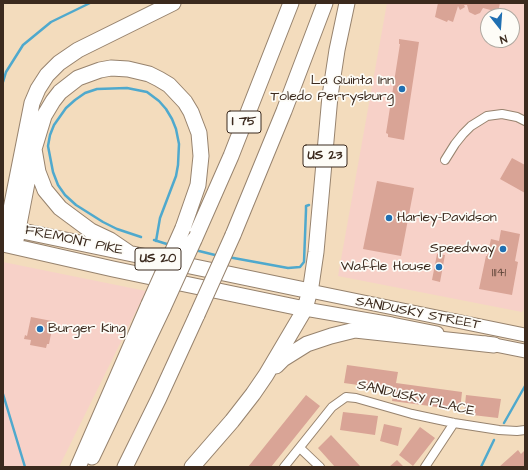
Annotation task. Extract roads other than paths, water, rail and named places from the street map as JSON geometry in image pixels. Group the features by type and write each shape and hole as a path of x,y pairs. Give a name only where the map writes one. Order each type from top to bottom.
{"highway":[{"path":"108,248 80,251 30,242 7,245 32,103 38,89 47,75 59,63 78,50 172,3"},
{"name":"I 75","path":"86,467 163,308 194,240 231,156 291,3"},
{"name":"I 75","path":"125,467 159,398 233,235 284,111 325,3"},
{"name":"US 23","path":"305,309 310,291 316,252 330,96 337,50 347,3"},
{"path":"9,228 44,116 53,101 69,84 78,78 100,70 123,68 149,74 159,79 173,89 185,102 195,122 200,145 198,184 183,228 93,428 78,467"},
{"path":"34,148 38,172 45,190 60,208 74,220 91,231 110,240 129,253"},
{"name":"FREMONT PIKE","path":"9,228 310,291"},
{"name":"FREMONT PIKE","path":"7,245 113,269 305,309"},
{"path":"192,467 232,422 254,394 305,309"},
{"path":"266,375 283,359 307,344 355,330 494,345"}],"main road":[{"name":"SANDUSKY STREET","path":"310,291 525,335"},
{"name":"SANDUSKY STREET","path":"305,309 392,324 525,351"},
{"path":"392,324 418,321 505,339 516,339 525,335"}],"street":[{"path":"445,160 463,134 474,124 487,116 495,114 508,115 525,121"},
{"name":"SANDUSKY PLACE","path":"284,467 332,407 346,397 356,398 412,414 454,423 517,432 525,430"},
{"path":"425,467 454,423"},
{"path":"300,448 320,467"}],"waterway":[{"path":"3,82 6,72 23,45 51,22 90,3"},
{"path":"141,237 117,229 103,222 76,205 65,195 58,185 53,172 48,146 50,135 54,125 66,108 85,93 97,89 127,88 147,92 159,101 172,119 179,144 178,165 176,176 160,218 156,241"},
{"path":"228,257 288,268 300,267 304,262 306,206 309,205"},
{"path":"154,240 170,245"},
{"path":"195,250 219,256"},
{"path":"504,423 525,386"},
{"path":"3,394 25,467"},
{"path":"481,467 494,440"}],"place":[{"name":"La Quinta Inn Toledo Perrysburg","path":"402,89"},
{"name":"Harley-Davidson","path":"389,218"},
{"name":"Speedway","path":"503,249"},
{"name":"Waffle House","path":"439,267"},
{"name":"Burger King","path":"40,329"}]}
